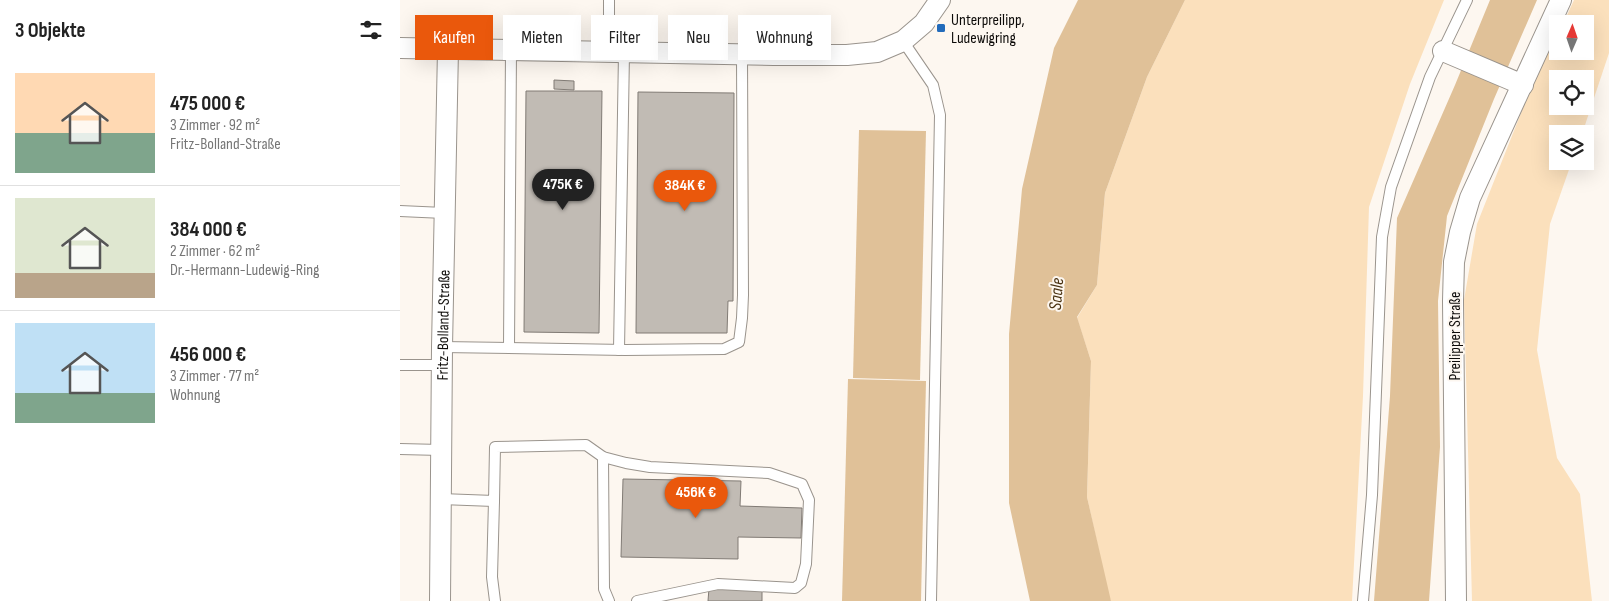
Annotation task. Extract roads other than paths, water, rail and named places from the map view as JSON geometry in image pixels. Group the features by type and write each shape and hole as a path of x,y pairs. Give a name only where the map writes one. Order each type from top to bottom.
{"street":[{"path":"831,55 877,52 903,41 924,23 940,0"},
{"name":"Preilipper Straße","path":"1456,601 1454,262 1470,198 1517,82 1561,0"},
{"path":"400,48 415,48"},
{"path":"658,53 738,55"},
{"path":"1449,54 1517,82"},
{"name":"Fritz-Bolland-Straße","path":"440,601 444,213 448,60"}],"lane":[{"path":"609,0 611,15"},
{"path":"1363,601 1372,495 1382,237 1391,187 1430,77 1449,54 1467,0"},
{"path":"903,41 933,85 940,115 931,601"},
{"path":"509,348 511,60"},
{"path":"617,60 619,350"},
{"path":"400,365 442,356 509,348 724,350 739,342 743,295 742,60"},
{"path":"400,211 444,213"},
{"path":"495,601 492,577 495,447 586,445 603,457 650,467 770,473 802,484 809,500 806,564 801,583 795,588 718,584 637,601"},
{"path":"400,449 441,450"},
{"path":"603,457 604,589 608,601"},
{"path":"440,499 494,501"}],"water":[{"name":"Saale","path":"1078,0 1185,0 1147,77 1105,193 1097,285 1077,317 1091,361 1087,497 1111,601 1030,601 1009,503 1009,334 1022,189 1054,48"},
{"path":"1490,0 1537,0 1494,99 1447,216 1438,301 1440,447 1429,601 1374,601 1390,396 1397,218"},
{"path":"859,130 926,131 920,380 853,378"},
{"path":"848,379 926,381 921,601 842,601"}],"place":[{"name":"Unterpreilipp, Ludewigring","path":"941,28"}]}
